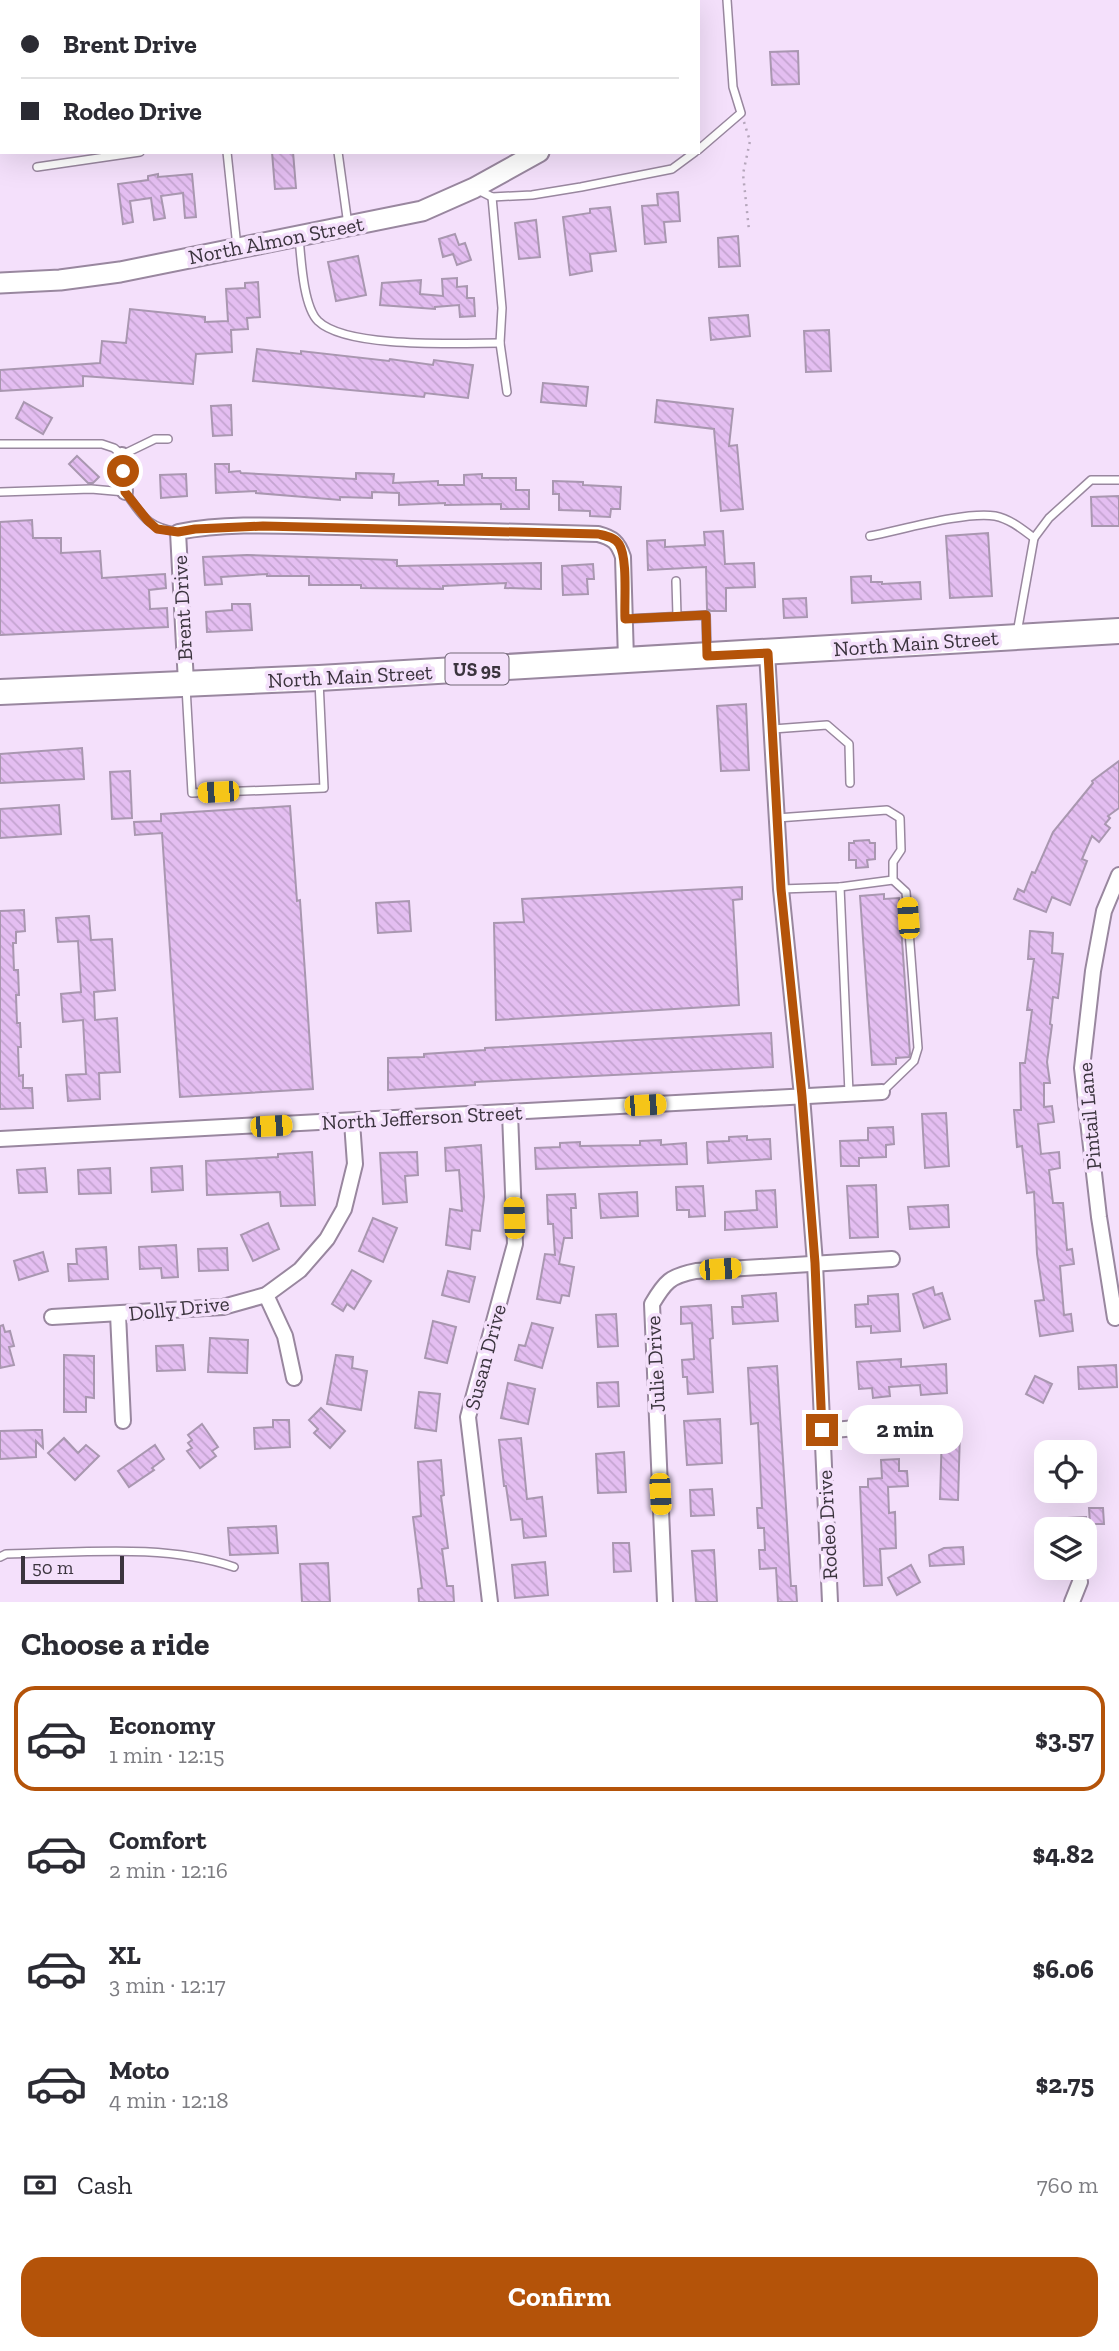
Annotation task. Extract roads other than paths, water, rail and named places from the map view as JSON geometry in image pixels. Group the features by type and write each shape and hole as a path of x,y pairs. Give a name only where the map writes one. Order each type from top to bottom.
{"highway":[{"name":"North Main Street","path":"0,692 319,678 1119,631"}],"street":[{"name":"North Almon Street","path":"0,283 60,280 120,272 422,211 483,192 536,154"},
{"path":"122,455 125,492"},
{"name":"Brent Drive","path":"186,683 178,532 195,529 263,526 598,534 619,544 623,557 626,660"},
{"name":"Rodeo Drive","path":"768,653 781,889 802,1096 815,1263 830,1602"},
{"name":"Pintail Lane","path":"1115,1318 1099,1217 1082,1068 1093,971 1104,911 1119,875"},
{"name":"North Jefferson Street","path":"0,1139 882,1092"},
{"name":"Susan Drive","path":"490,1602 468,1417 515,1244 510,1113"},
{"name":"Dolly Drive","path":"52,1317 223,1307 266,1294 300,1270 327,1238 344,1209 355,1164 352,1122"},
{"name":"Julie Drive","path":"665,1602 652,1304 663,1285 677,1274 696,1271 892,1259"},
{"path":"266,1294 285,1336 295,1378"},
{"path":"118,1314 123,1420"},
{"path":"822,1430 902,1424"},
{"path":"1072,1602 1080,1582"}],"lane":[{"path":"700,148 741,113 733,87 727,0"},
{"path":"37,167 126,154"},
{"path":"227,154 237,248"},
{"path":"338,154 348,225"},
{"path":"507,392 500,342 502,308 483,192 532,195 672,169 693,154"},
{"path":"299,236 301,267 310,303 316,319 329,329 364,338 424,344 500,342"},
{"path":"0,444 102,444 114,448 122,455 155,439 169,439"},
{"path":"1016,637 1034,538 1049,518 1091,480 1119,480"},
{"path":"0,492 91,489 125,492"},
{"name":"Brent Drive","path":"125,492 157,529 178,532"},
{"path":"870,536 979,515 998,517 1018,525 1034,538"},
{"path":"676,581 677,616"},
{"path":"625,619 706,615 707,656"},
{"path":"186,683 192,793 324,788 319,678"},
{"path":"773,729 827,724 849,744 850,783"},
{"path":"777,818 887,810 900,818 901,850 893,862 893,880 906,892 918,1048 914,1061 882,1092"},
{"path":"781,889 840,887 893,880"},
{"path":"840,887 849,1093"},
{"path":"0,1557 6,1553 165,1552 213,1560 234,1567"}]}
